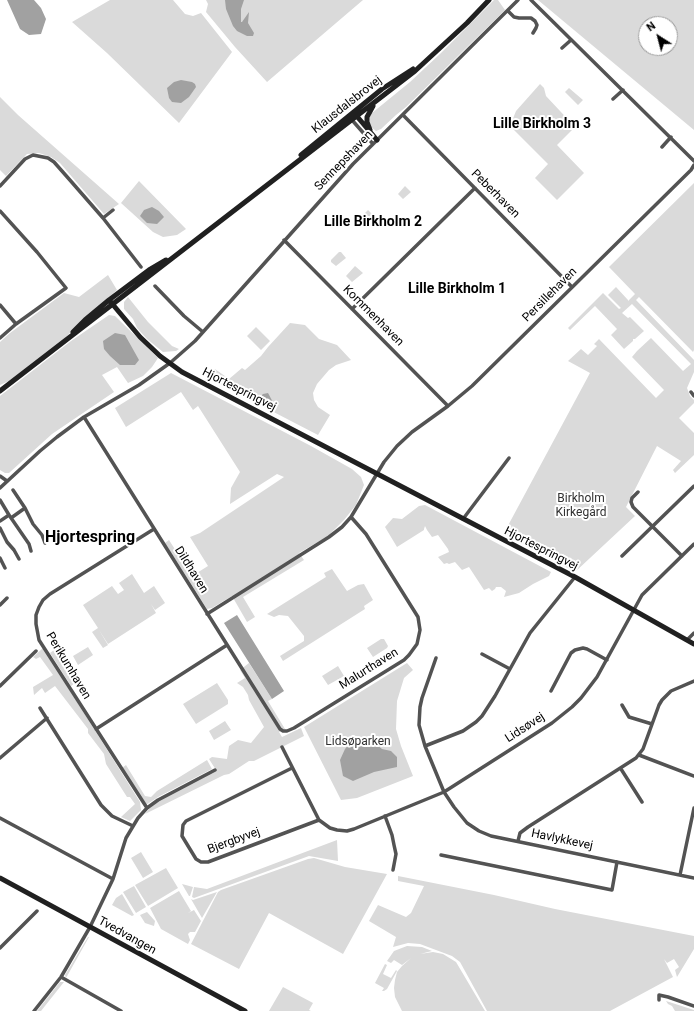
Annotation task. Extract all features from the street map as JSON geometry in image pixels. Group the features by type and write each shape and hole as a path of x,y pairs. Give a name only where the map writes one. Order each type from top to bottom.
{"street":[{"name":"Klausdalsbrovej","path":"0,391 416,71 489,0"},
{"name":"Sennepshaven","path":"0,488 40,451 84,418 139,385 170,363 203,332 327,191 518,0"},
{"path":"531,0 694,161"},
{"path":"508,11 518,18 531,18 535,21 537,25 533,33"},
{"path":"562,48 571,40"},
{"name":"Klausdalsbrovej","path":"272,181 317,141 382,89 410,71 439,49"},
{"path":"613,99 623,90"},
{"path":"375,142 367,122 367,117 376,102"},
{"path":"353,112 354,118 375,142"},
{"name":"Peberhaven","path":"403,115 572,287"},
{"path":"354,118 372,135"},
{"path":"662,147 671,137"},
{"path":"0,186 26,159 33,155 41,156 54,162 103,218 141,267"},
{"name":"Persillehaven","path":"377,473 396,446 478,381 691,170 694,165"},
{"path":"352,309 475,188"},
{"path":"103,218 113,210"},
{"path":"0,211 33,247 66,288 16,324 0,338"},
{"name":"Kommenhaven","path":"284,240 448,406"},
{"name":"Klausdalsbrovej","path":"64,341 85,320 109,300 149,270 175,256"},
{"path":"155,286 184,316 203,332"},
{"name":"Hjortespringvej","path":"109,300 140,337 160,356 182,372 574,577 694,644"},
{"path":"0,305 16,324"},
{"name":"Klausdalsbrovej","path":"0,388 15,379"},
{"path":"690,392 694,396"},
{"name":"Dildhaven","path":"84,418 280,729 283,731"},
{"path":"463,519 509,458"},
{"path":"207,614 329,537 351,517 377,473"},
{"path":"0,476 7,481"},
{"path":"622,556 694,486"},
{"path":"13,490 25,508 33,524 42,535 45,543"},
{"path":"638,492 632,498 632,505 682,556"},
{"path":"0,500 29,544 31,551"},
{"path":"0,521 25,508"},
{"name":"Malurthaven","path":"283,731 294,728 404,660 410,656 417,644 420,630 418,617 366,534 351,517"},
{"path":"0,529 19,559"},
{"name":"Perikumhaven","path":"146,808 39,640 36,628 36,615 44,600 50,594 154,529"},
{"name":"Lidsøvej","path":"319,820 330,828 347,831 358,828 444,792 562,716 590,688 642,596 694,544"},
{"path":"0,558 5,568"},
{"path":"425,746 463,731 476,722 487,710 530,633 574,577"},
{"path":"0,605 7,598"},
{"path":"687,640 694,633"},
{"path":"96,729 227,645"},
{"path":"551,691 575,650 583,648 587,649 607,660"},
{"path":"0,686 36,651"},
{"path":"482,654 510,669"},
{"name":"Havlykkevej","path":"436,658 420,707 419,725 425,746 444,792 467,823 491,836 694,878"},
{"path":"518,841 520,833 528,827 632,761 639,755 659,705 666,695 676,688 694,680"},
{"path":"622,705 629,717 652,724"},
{"path":"40,708 100,805 112,816 133,826"},
{"path":"0,758 47,718"},
{"path":"282,747 319,820"},
{"path":"639,755 694,776"},
{"name":"Bjergbyvej","path":"292,768 186,821 181,830 182,836 192,855 201,862 208,862 319,820"},
{"path":"621,768 642,802"},
{"path":"34,1011 61,977 90,927 113,880 126,838 146,808 158,800 215,770"},
{"path":"680,874 694,808"},
{"path":"385,816 392,835 396,854 393,870"},
{"path":"0,818 113,880"},
{"path":"441,855 612,890 617,862"},
{"name":"Tvedvangen","path":"0,878 245,1011"},
{"path":"0,948 37,911"},
{"path":"61,977 121,1011"},
{"path":"659,1000 659,995 694,1006"}],"green space":[{"path":"110,0 173,0 185,14 193,16 201,13 232,52 179,123 107,53 72,22"},
{"path":"206,0 363,0 267,82 206,12 208,4"},
{"path":"494,0 498,0 505,10 406,107 381,129 376,131 371,127 369,118 372,113 410,82"},
{"path":"538,0 694,0 694,130"},
{"path":"540,84 544,88 546,96 575,127 557,145 584,173 557,200 535,178 548,164 510,126 516,111"},
{"path":"569,88 583,100 578,105 565,92"},
{"path":"0,97 18,115 119,204 104,214 60,163 51,157 39,153 27,154 6,176 0,170"},
{"path":"139,181 186,229 177,235 163,237 153,232 121,203"},
{"name":"Birkholm Kirkegård","path":"694,183 693,352 639,297 636,300 694,360 694,372 687,388 690,396 694,400 694,403 679,418 694,433 694,455 675,473 673,470 681,461 657,446 626,507 635,516 575,572 504,533 590,373 568,361 581,349 588,355 597,346 594,344 599,339 656,398 664,390 632,357 637,351 651,338 683,371 691,364 632,304 622,313 628,318 630,317 644,331 633,339 633,341 624,349 611,335 617,329 595,306 570,330 568,328 603,293 619,309 621,308 608,295 616,287 628,301 635,294 609,267"},
{"path":"405,186 411,192 403,199 398,194"},
{"path":"368,210 372,214 361,225 357,221"},
{"path":"339,252 341,252 346,258 336,266 331,262 331,260"},
{"path":"355,266 363,273 352,282 346,276"},
{"path":"108,275 117,290 85,318 62,341 11,380 0,385 0,342 64,293 79,297"},
{"path":"128,297 148,322 172,346 179,349 176,351 163,352 147,339 137,328 133,319 124,309 124,302"},
{"path":"109,315 115,316 158,358 152,367 143,376 128,383 117,367 102,375 114,392 52,434 9,473 5,473 0,470 0,396 71,341"},
{"path":"290,323 305,325 319,339 337,345 351,360 336,365 329,370 317,384 313,393 314,400 318,407 330,415 318,435 208,378 215,369 229,379 242,368 245,370 261,356"},
{"path":"256,327 270,341 261,350 247,336"},
{"path":"171,373 352,469 361,477 364,485 356,505 344,520 328,536 299,553 304,560 243,597 255,617 247,622 232,596 212,608 207,609 165,543 169,540 192,576 208,566 190,537 200,533 284,477 277,474 230,504 231,488 240,472 198,406 193,410 181,392 126,427 115,408"},
{"path":"425,505 551,572 549,576 519,593 504,597 506,591 501,587 496,587 492,591 489,588 484,590 469,567 462,570 455,562 444,564 438,557 449,552 448,549 438,535 432,537 425,526 424,530 397,547 385,527 393,518 402,519 419,506"},
{"path":"332,569 347,591 358,585 364,584 373,600 364,606 365,609 283,661 280,656 304,641 304,636 288,616 279,615 274,617 267,614 326,577 324,573"},
{"path":"132,574 144,593 154,586 165,603 155,610 151,604 156,613 108,644 99,630 108,645 103,648 92,632 98,628 83,605 112,586 118,594 124,590 119,583"},
{"path":"381,639 384,639 388,646 373,657 367,648"},
{"path":"88,647 93,655 78,665 73,656"},
{"path":"43,648 140,802 141,810 130,821 121,817 135,804 130,797 127,797 106,764 104,754 88,733 88,729 55,686 45,693 42,688 34,695 33,687 53,675 40,657 36,659 33,657"},
{"path":"54,650 75,683 71,686 50,653"},
{"path":"249,663 272,699 268,701 285,729 279,732 282,737 301,728 304,736 254,761 249,761 229,774 224,775 145,814 158,801 216,770 209,759 212,757 227,759 229,746 238,740 251,743 264,727 249,700 248,695 243,687 237,683 245,678 240,670"},
{"name":"Lidsøparken","path":"407,663 413,670 404,678 397,701 396,729 413,776 357,798 341,800 304,727"},
{"path":"338,666 344,676 328,685 322,676"},
{"path":"217,683 228,700 228,704 196,724 183,704"},
{"path":"225,721 231,730 214,740 209,731"},
{"path":"207,760 212,769 158,797 146,805 122,768 126,765 145,796 151,797 157,791"},
{"path":"337,840 338,861 309,856 194,898 192,897 194,887 207,889"},
{"path":"141,852 153,872 143,878 131,858"},
{"path":"314,858 345,867 387,874 343,954 269,913 239,969 191,944 218,892"},
{"path":"166,868 178,888 148,906 135,885"},
{"path":"398,876 694,936 694,949 677,977 675,970 679,967 674,959 667,963 664,959 673,977 610,1011 487,1011 460,962 452,956 420,944 408,943 393,947 396,937 369,921 378,905 406,917 411,913 424,886 398,881"},
{"path":"182,884 193,887 190,896 189,896"},
{"path":"134,886 146,907 136,913 123,892"},
{"path":"179,891 191,911 188,913 194,910 201,921 195,932 190,932 188,934 190,940 188,944 161,929 150,908"},
{"path":"217,892 202,918 191,899 193,900"},
{"path":"122,894 134,915 132,916 112,905 116,898"},
{"path":"147,912 155,921 154,926 145,923 140,915"},
{"path":"89,937 66,978 65,975"},
{"path":"407,946 422,947 432,951 420,954 433,952 443,954 456,962 485,1011 402,1011 395,997 395,980 397,972 411,958 402,965 394,960 391,963 387,961 394,951"},
{"path":"385,964 387,965 383,974 391,978 396,970 397,971 387,989 382,991 384,988 375,983"},
{"path":"60,982 64,982 41,1011 37,1011"},
{"path":"283,987 313,1003 309,1010 311,1011 269,1011"},
{"path":"666,1001 694,1010 694,1011 675,1011"}],"shaded area":[{"path":"7,0 34,0 41,8 46,19 41,34 29,35 20,29"},
{"path":"225,0 244,0 241,9 241,22 249,12 248,23 254,33 253,36 247,36 237,31 233,26 226,9"},
{"path":"181,80 192,82 196,87 189,97 181,103 172,102 169,98 167,88 174,82"},
{"path":"152,207 159,211 164,217 157,224 147,223 140,216 144,210"},
{"path":"115,333 125,335 139,360 135,365 120,365 104,349 103,341"},
{"path":"268,393 275,406 274,411 259,403 260,397 263,394"},
{"path":"237,615 284,691 272,699 224,623"},
{"path":"359,738 371,740 382,749 391,751 397,757 397,767 374,772 353,781 343,776 340,760 345,749 351,742"}],"district":[{"name":"Lille Birkholm 3","path":"542,124"},
{"name":"Lille Birkholm 2","path":"373,222"},
{"name":"Lille Birkholm 1","path":"457,289"},
{"name":"Hjortespring","path":"90,538"}]}
